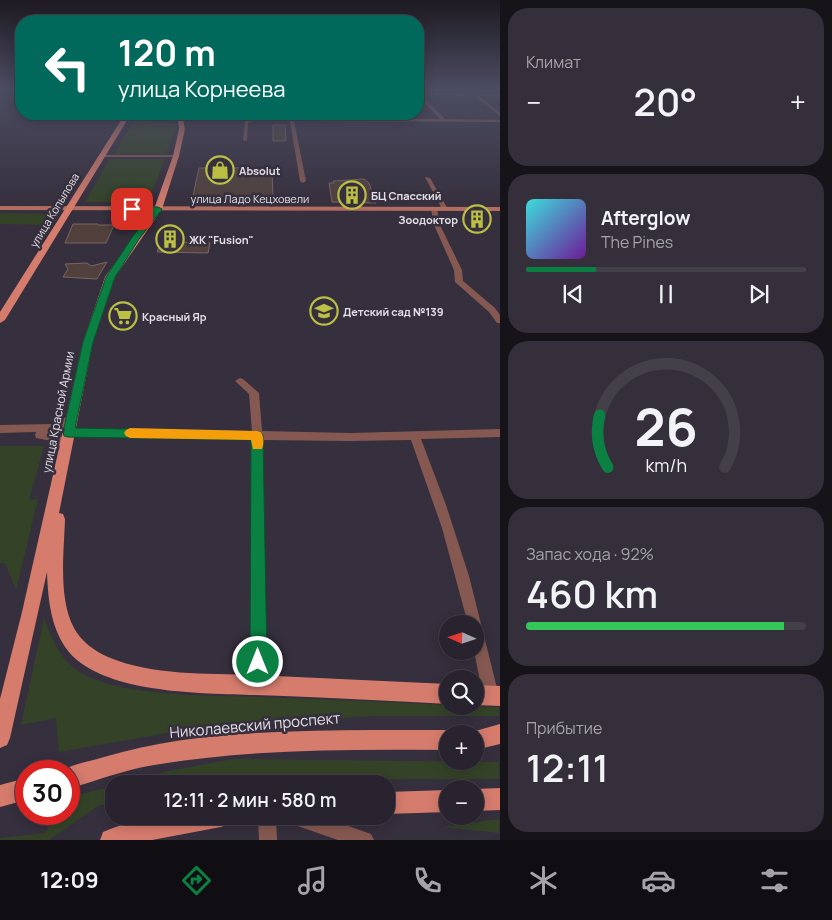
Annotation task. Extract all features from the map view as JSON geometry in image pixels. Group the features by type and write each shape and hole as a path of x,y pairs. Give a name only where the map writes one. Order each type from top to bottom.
{"main road":[{"name":"улица Копылова","path":"0,320 118,129"},
{"name":"улица Красной Армии","path":"0,738 31,612 61,477 68,432 88,342 110,277 158,209 176,156 182,129"},
{"name":"улица Ладо Кецховели","path":"0,208 500,209"},
{"path":"61,477 55,572 59,607 64,627 77,647 96,662 127,673 183,682 439,694"},
{"path":"484,738 500,734"},
{"name":"Николаевский проспект","path":"80,775 152,756 211,748 341,739 439,740"},
{"path":"484,741 500,743"},
{"path":"0,796 15,792"},
{"path":"484,800 500,799"},
{"path":"395,803 439,801"},
{"path":"111,840 134,832 172,825"}],"street":[{"path":"245,140 246,129"},
{"path":"294,129 303,181"},
{"path":"101,156 176,156"},
{"path":"427,178 445,209"},
{"path":"434,209 437,225 458,270 459,282 492,310 500,321"},
{"path":"240,381 254,393 257,436 259,686"},
{"path":"0,429 55,428 72,418"},
{"path":"68,432 257,436 500,433"},
{"path":"0,436 53,435 59,438 65,451"},
{"path":"414,435 444,514 472,615"},
{"path":"481,660 488,696"},
{"path":"267,825 268,840"},
{"path":"320,825 366,840"}],"green space":[{"path":"129,129 176,129 166,154 114,154"},
{"path":"110,159 165,159 148,202 85,202"},
{"path":"0,213 53,214 46,225 0,224"},
{"path":"0,446 44,446 29,500 38,499 16,590 5,563 0,563"},
{"path":"44,618 61,654 78,671 96,680 141,691 192,695 439,705 439,715 484,715 484,707 499,707 499,716 373,716 190,729 59,752 56,718 21,725"},
{"path":"233,759 439,761 439,770 484,770 484,762 499,762 499,779 395,779 395,775 154,775"},
{"path":"105,788 105,805 98,806 80,818 80,794"},
{"path":"499,819 499,833 442,827 484,825 484,821"},
{"path":"48,825 71,825 49,840 0,840 0,838 46,833"}],"building":[{"path":"273,129 285,129 286,141 273,141"},
{"path":"199,168 243,168 243,171 272,171 273,197 193,196"},
{"name":"БЦ Спасский","path":"364,179 369,183 376,203 332,202 329,183 334,183 333,181"},
{"path":"73,224 114,225 106,243 65,243"},
{"name":"ЖК \"Fusion\"","path":"165,231 181,231 178,242 210,243 208,253 157,252"},
{"path":"107,262 97,279 63,277 68,269 65,264 87,263 91,266"}],"slow traffic":[{"path":"130,433 257,436 257,445"}],"place":[{"name":"Absolut","path":"220,170"},
{"name":"БЦ Спасский","path":"352,195"},
{"name":"Зоодоктор","path":"477,219"},
{"name":"ЖК \"Fusion\"","path":"170,239"},
{"name":"Детский сад №139","path":"324,311"},
{"name":"Красный Яр","path":"123,316"}],"route":[{"path":"132,209 158,209 110,277 88,342 68,432 257,436 258,662"}]}
